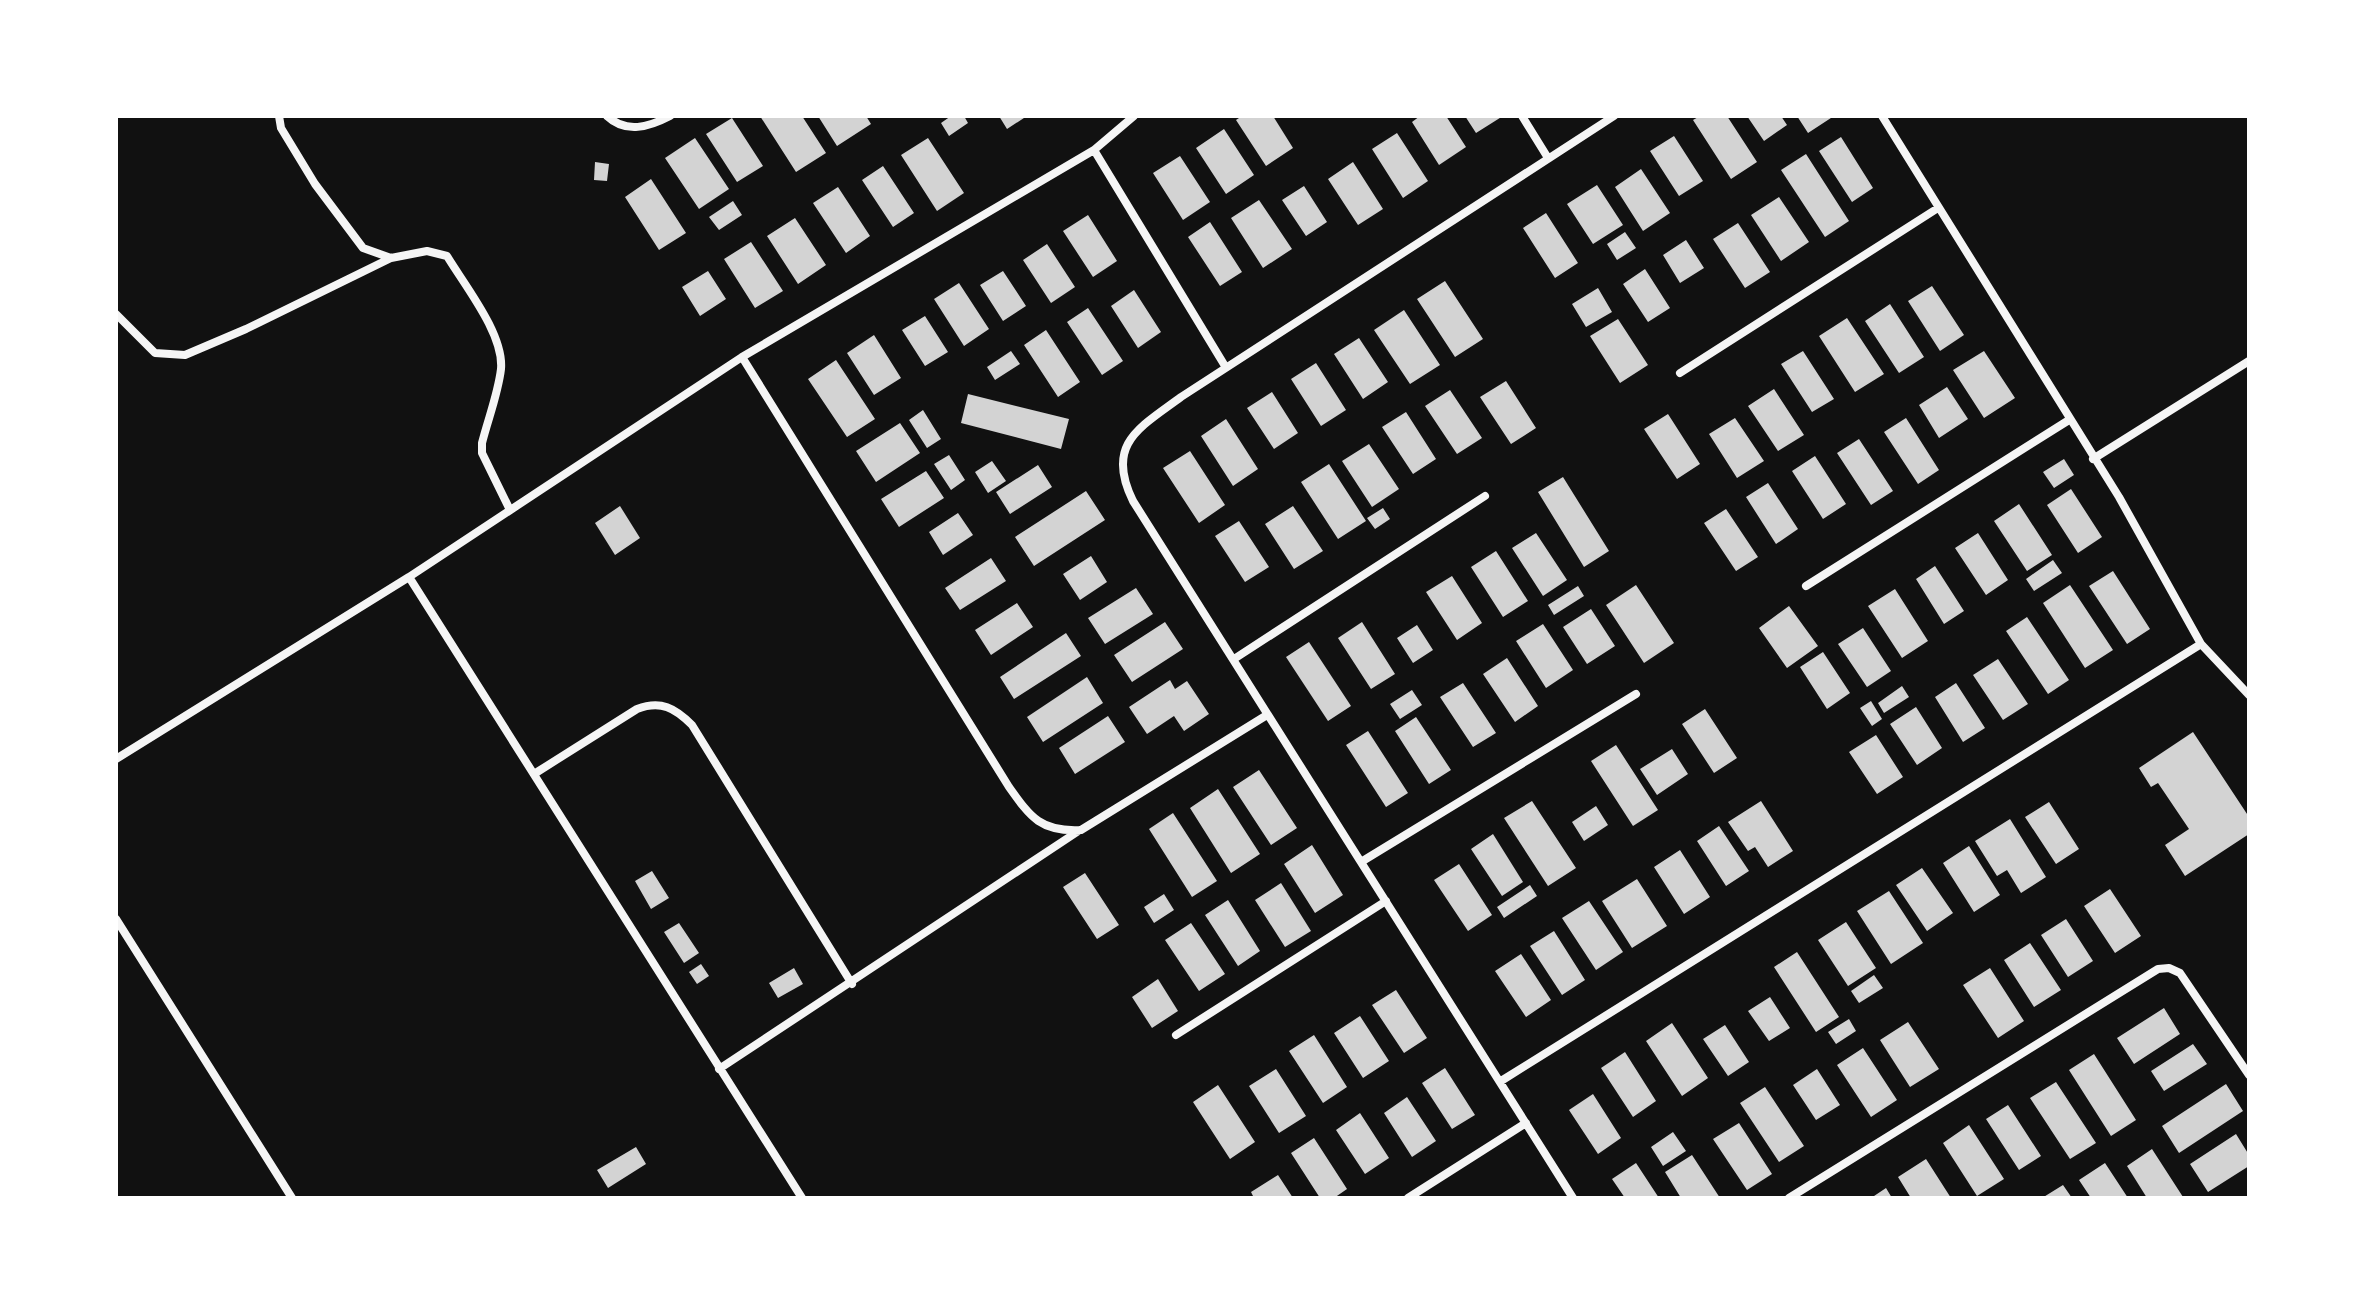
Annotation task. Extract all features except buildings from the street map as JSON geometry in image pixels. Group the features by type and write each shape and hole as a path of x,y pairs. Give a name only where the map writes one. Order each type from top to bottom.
{"street":[{"path":"279,116 281,128 315,184 363,248 391,258"},
{"path":"607,116 614,123 639,129 670,116"},
{"path":"116,759 409,577 742,357 1094,150 1134,116"},
{"path":"1522,116 1548,158"},
{"path":"1573,1198 1133,501 1124,483 1121,464 1126,444 1137,430 1225,366 1614,116"},
{"path":"1882,116 2119,497 2201,644 2249,695"},
{"path":"1094,150 1225,366"},
{"path":"1680,373 1938,208"},
{"path":"116,314 155,353 185,355 246,329 391,258 427,251 447,256 497,342 501,370 482,453 510,510"},
{"path":"742,357 1022,805 1039,823 1058,831 1081,830"},
{"path":"2093,459 2249,361"},
{"path":"1806,586 2069,420"},
{"path":"1234,659 1485,496"},
{"path":"409,577 802,1198"},
{"path":"1501,1081 2201,644"},
{"path":"1361,862 1636,694"},
{"path":"534,774 637,709 661,704 674,709 692,725 852,984"},
{"path":"719,1069 1081,830 1267,715"},
{"path":"1176,1035 1386,901"},
{"path":"116,919 292,1198"},
{"path":"1789,1198 2158,969 2169,968 2180,973 2249,1075"},
{"path":"1408,1198 1526,1123"}]}
